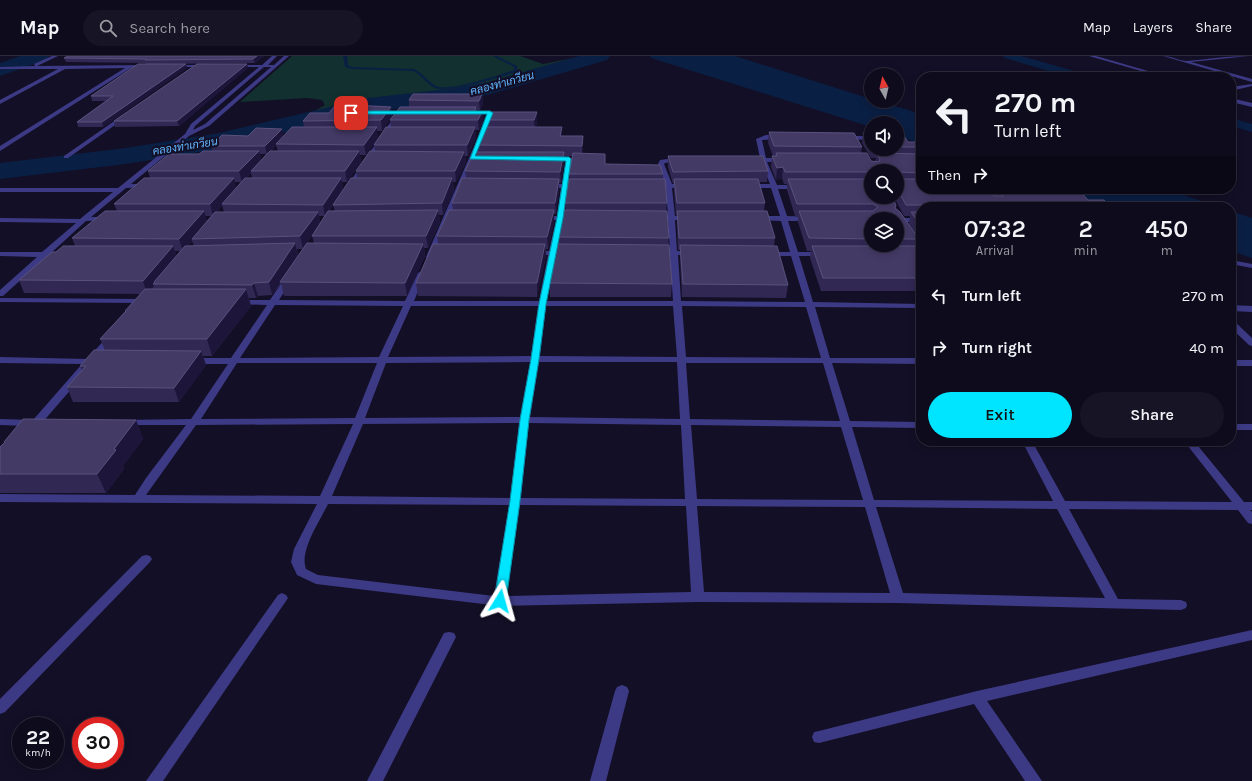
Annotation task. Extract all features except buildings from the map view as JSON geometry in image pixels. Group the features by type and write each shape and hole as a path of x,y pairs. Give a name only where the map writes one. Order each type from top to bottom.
{"street":[{"path":"33,67 56,56"},
{"path":"187,135 193,125 204,115 275,56"},
{"path":"0,294 84,220 187,135 207,125 287,56"},
{"path":"1091,56 1149,72"},
{"path":"1164,56 1221,72"},
{"path":"1184,62 1212,58 1247,56"},
{"path":"1200,66 1227,62 1227,58"},
{"path":"231,66 273,68"},
{"path":"0,102 64,67"},
{"path":"0,149 128,67"},
{"path":"0,68 154,67"},
{"path":"169,67 212,67"},
{"path":"187,73 195,67"},
{"path":"226,69 262,67"},
{"path":"1236,76 1250,80"},
{"path":"1236,88 1252,86"},
{"path":"235,88 249,88"},
{"path":"0,95 14,95"},
{"path":"1236,101 1252,105"},
{"path":"66,157 130,113"},
{"path":"342,200 400,113"},
{"path":"490,113 432,252 383,359 359,421 324,501 300,549 297,562 300,572 316,579 500,601 698,596 1114,602 1180,605"},
{"path":"204,115 219,115"},
{"path":"788,137 760,138 759,141 763,160 774,186 795,254 898,598"},
{"path":"839,138 855,141 864,139"},
{"path":"500,601 515,501 524,420 535,359 542,304 560,218 568,159"},
{"path":"688,159 662,161 661,164 669,186 698,596"},
{"path":"748,160 787,160"},
{"path":"0,190 157,186"},
{"path":"535,186 589,186"},
{"path":"645,186 691,186"},
{"path":"744,186 804,187"},
{"path":"530,218 584,218"},
{"path":"647,218 694,218"},
{"path":"746,218 816,219"},
{"path":"0,220 116,219"},
{"path":"904,220 916,220"},
{"path":"522,252 575,253"},
{"path":"651,253 704,253"},
{"path":"0,254 68,255"},
{"path":"757,254 834,254"},
{"path":"1236,263 1252,266"},
{"path":"138,499 150,480 194,421 232,361 294,271"},
{"path":"0,300 151,299 136,312"},
{"path":"225,302 810,304 916,306"},
{"path":"1236,308 1252,309"},
{"path":"27,434 35,423 120,328"},
{"path":"1236,328 1252,342"},
{"path":"184,361 383,359 916,361"},
{"path":"0,360 105,362"},
{"path":"1236,363 1252,363"},
{"path":"115,422 524,420 846,426 916,425"},
{"path":"0,422 51,423"},
{"path":"1236,426 1252,427"},
{"path":"1030,446 1114,602"},
{"path":"1193,446 1246,506 1252,520"},
{"path":"0,498 1246,506"},
{"path":"0,708 146,559"},
{"path":"154,781 282,598"},
{"path":"819,737 978,697 1252,635"},
{"path":"375,781 449,637"},
{"path":"598,781 622,691"},
{"path":"978,697 1034,781"}],"green space":[{"path":"292,56 520,56 543,64 583,56 593,57 535,71 471,90 444,95 372,102 309,114 325,105 322,100 307,98 240,102"}],"water":[{"path":"650,56 735,56 864,97 864,108 902,108 916,112 916,142 904,138 904,116 864,116 864,125 651,58"},
{"path":"1067,194 1180,194 1205,202 1091,202"},
{"path":"1236,213 1252,218 1252,258 1236,253"}],"waterway":[{"path":"0,70 39,56"},
{"path":"345,56 346,66 352,68 413,70 438,88 464,85 516,71 516,67 495,56"},
{"name":"คลองท่าเกวียน","path":"0,171 126,156 219,141 368,105 456,95 491,88 600,56"},
{"path":"1009,56 1064,72"},
{"path":"1236,123 1252,128"}],"route":[{"path":"351,113 490,113 472,158 569,159 560,218 542,304 535,359 524,420 515,501 500,601"}]}
